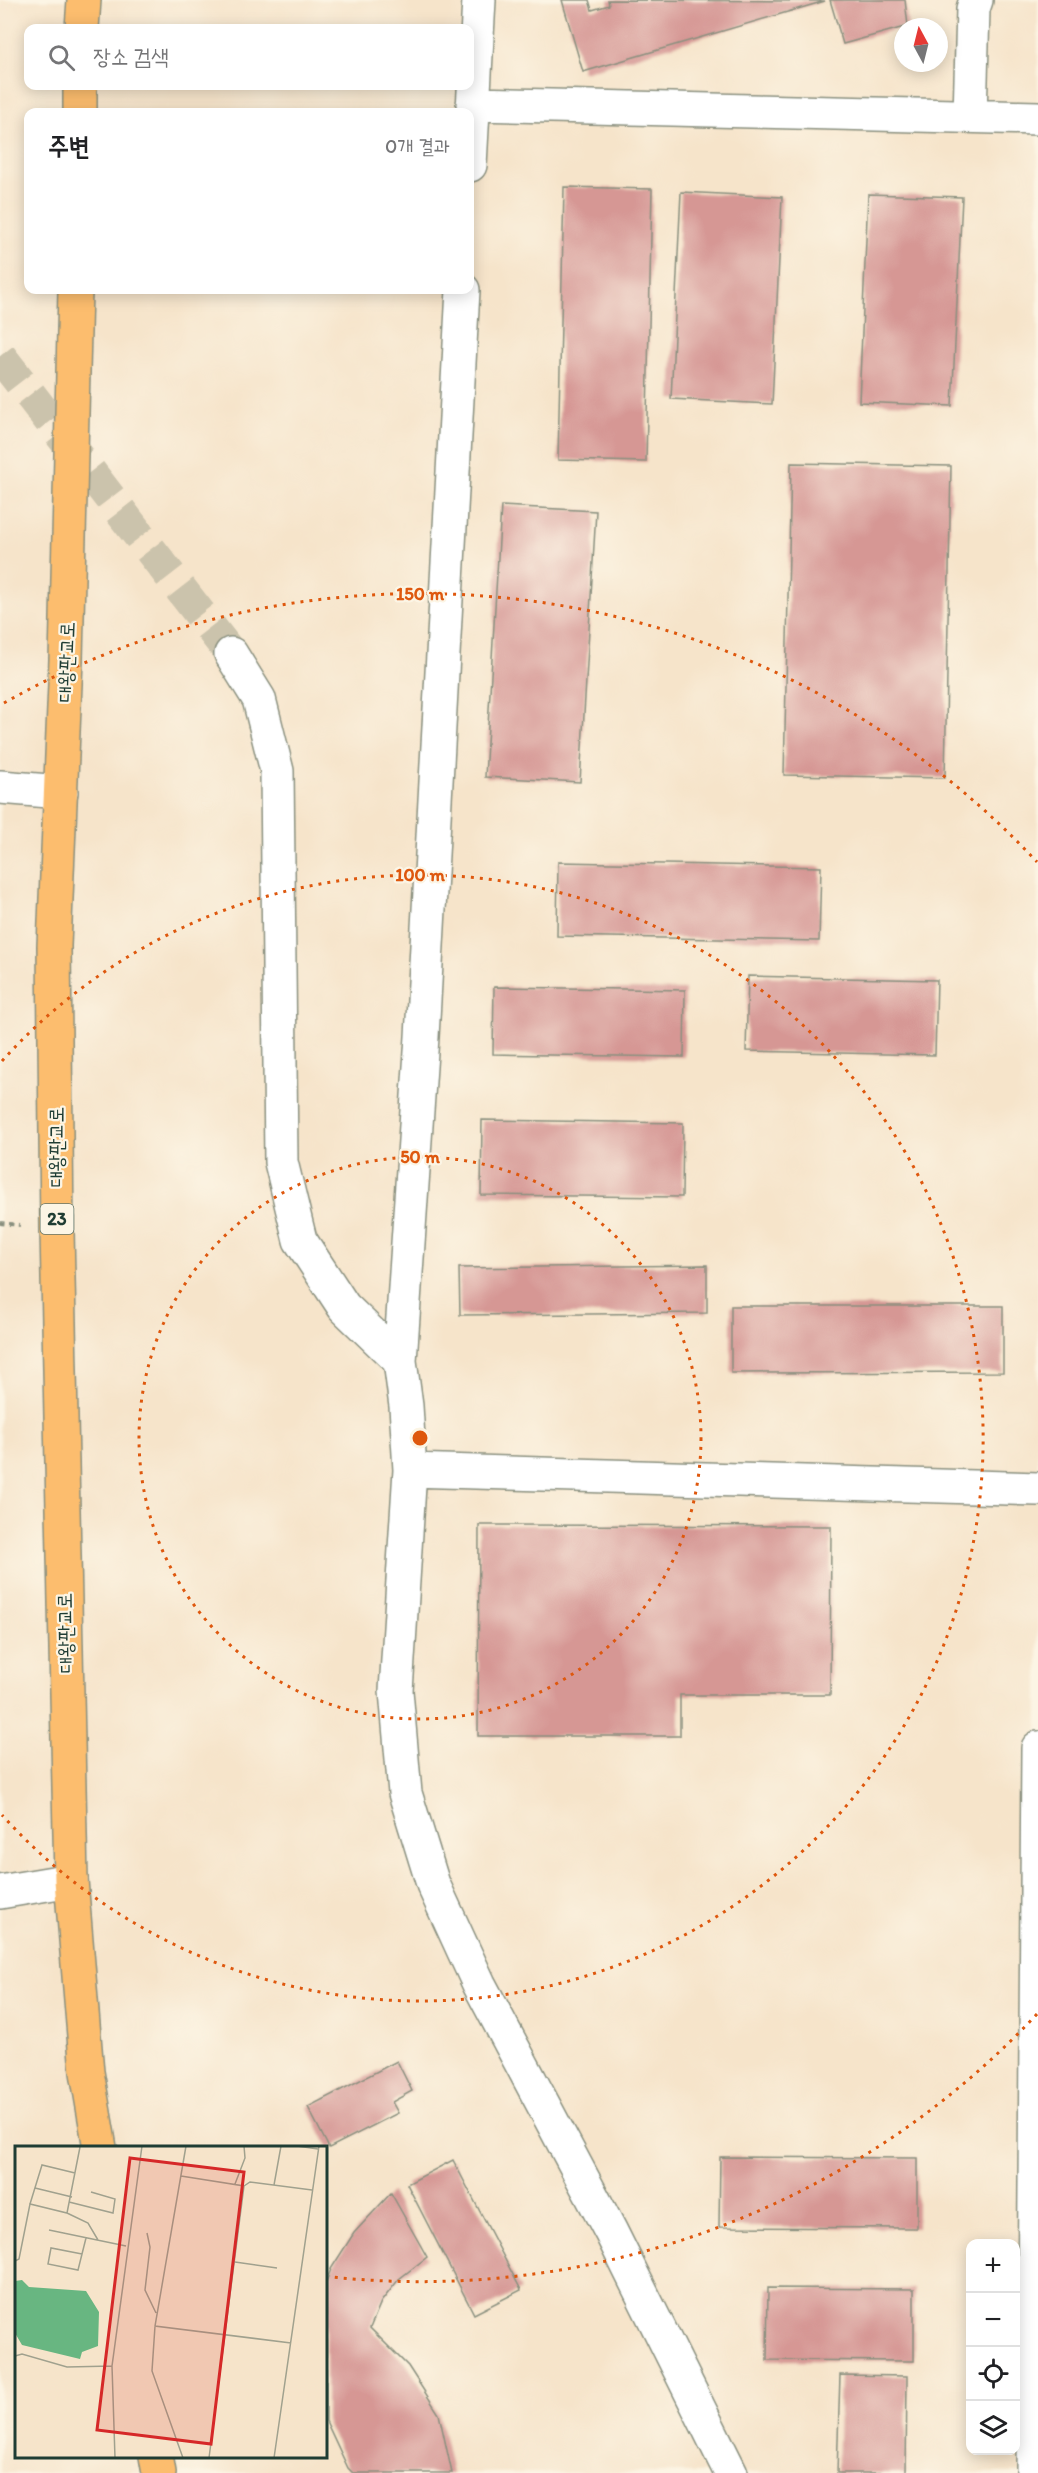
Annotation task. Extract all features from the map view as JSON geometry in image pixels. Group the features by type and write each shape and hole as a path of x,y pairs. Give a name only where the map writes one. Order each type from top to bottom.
{"main road":[{"path":"82,24 84,0"},
{"path":"80,90 80,108"},
{"name":"대왕판교로","path":"75,294 61,792 54,946 57,1231 71,1880 87,2072 100,2146"},
{"path":"156,2458 159,2473"}],"street":[{"path":"474,87 479,0"},
{"path":"970,116 973,9 976,0"},
{"path":"473,108 474,90"},
{"path":"473,104 1038,118"},
{"path":"463,294 422,1037 400,1361 410,1470 396,1691 405,1793 433,1884 478,1984 611,2232 731,2473"},
{"path":"231,654 259,699 277,771 281,1161 283,1173 300,1240 344,1307 400,1361"},
{"path":"0,787 61,792"},
{"path":"410,1470 1038,1489"},
{"path":"1033,2473 1038,1748"},
{"path":"0,1892 71,1880"}],"building":[{"path":"562,0 589,0 592,10 609,5 608,0 825,1 583,72"},
{"path":"830,0 905,0 907,18 894,18 894,30 843,44"},
{"path":"564,187 652,189 646,462 558,460"},
{"path":"681,192 782,197 772,404 671,399"},
{"path":"868,194 962,197 952,406 859,402"},
{"path":"791,463 951,466 945,778 784,775"},
{"path":"501,506 596,511 580,782 485,777"},
{"path":"558,862 821,867 819,941 557,936"},
{"path":"748,976 937,980 935,1055 746,1051"},
{"path":"494,987 685,990 684,1057 493,1054"},
{"path":"482,1120 683,1123 682,1197 481,1195"},
{"path":"707,1265 707,1313 460,1315 459,1268"},
{"path":"731,1306 1003,1306 1003,1372 731,1373"},
{"path":"479,1525 831,1526 830,1695 680,1695 680,1736 478,1736"},
{"path":"397,2061 412,2091 392,2102 398,2113 329,2148 308,2107"},
{"path":"720,2157 917,2158 917,2228 719,2227"},
{"path":"453,2160 521,2290 474,2314 407,2184"},
{"path":"391,2193 427,2257 399,2279 381,2302 370,2328 408,2366 439,2414 452,2473 353,2473 348,2468 327,2423 327,2279 354,2233"},
{"path":"768,2288 914,2289 914,2361 767,2360"},
{"path":"840,2375 907,2376 906,2473 837,2473"}],"tunnel":[{"path":"0,356 231,654"}]}
